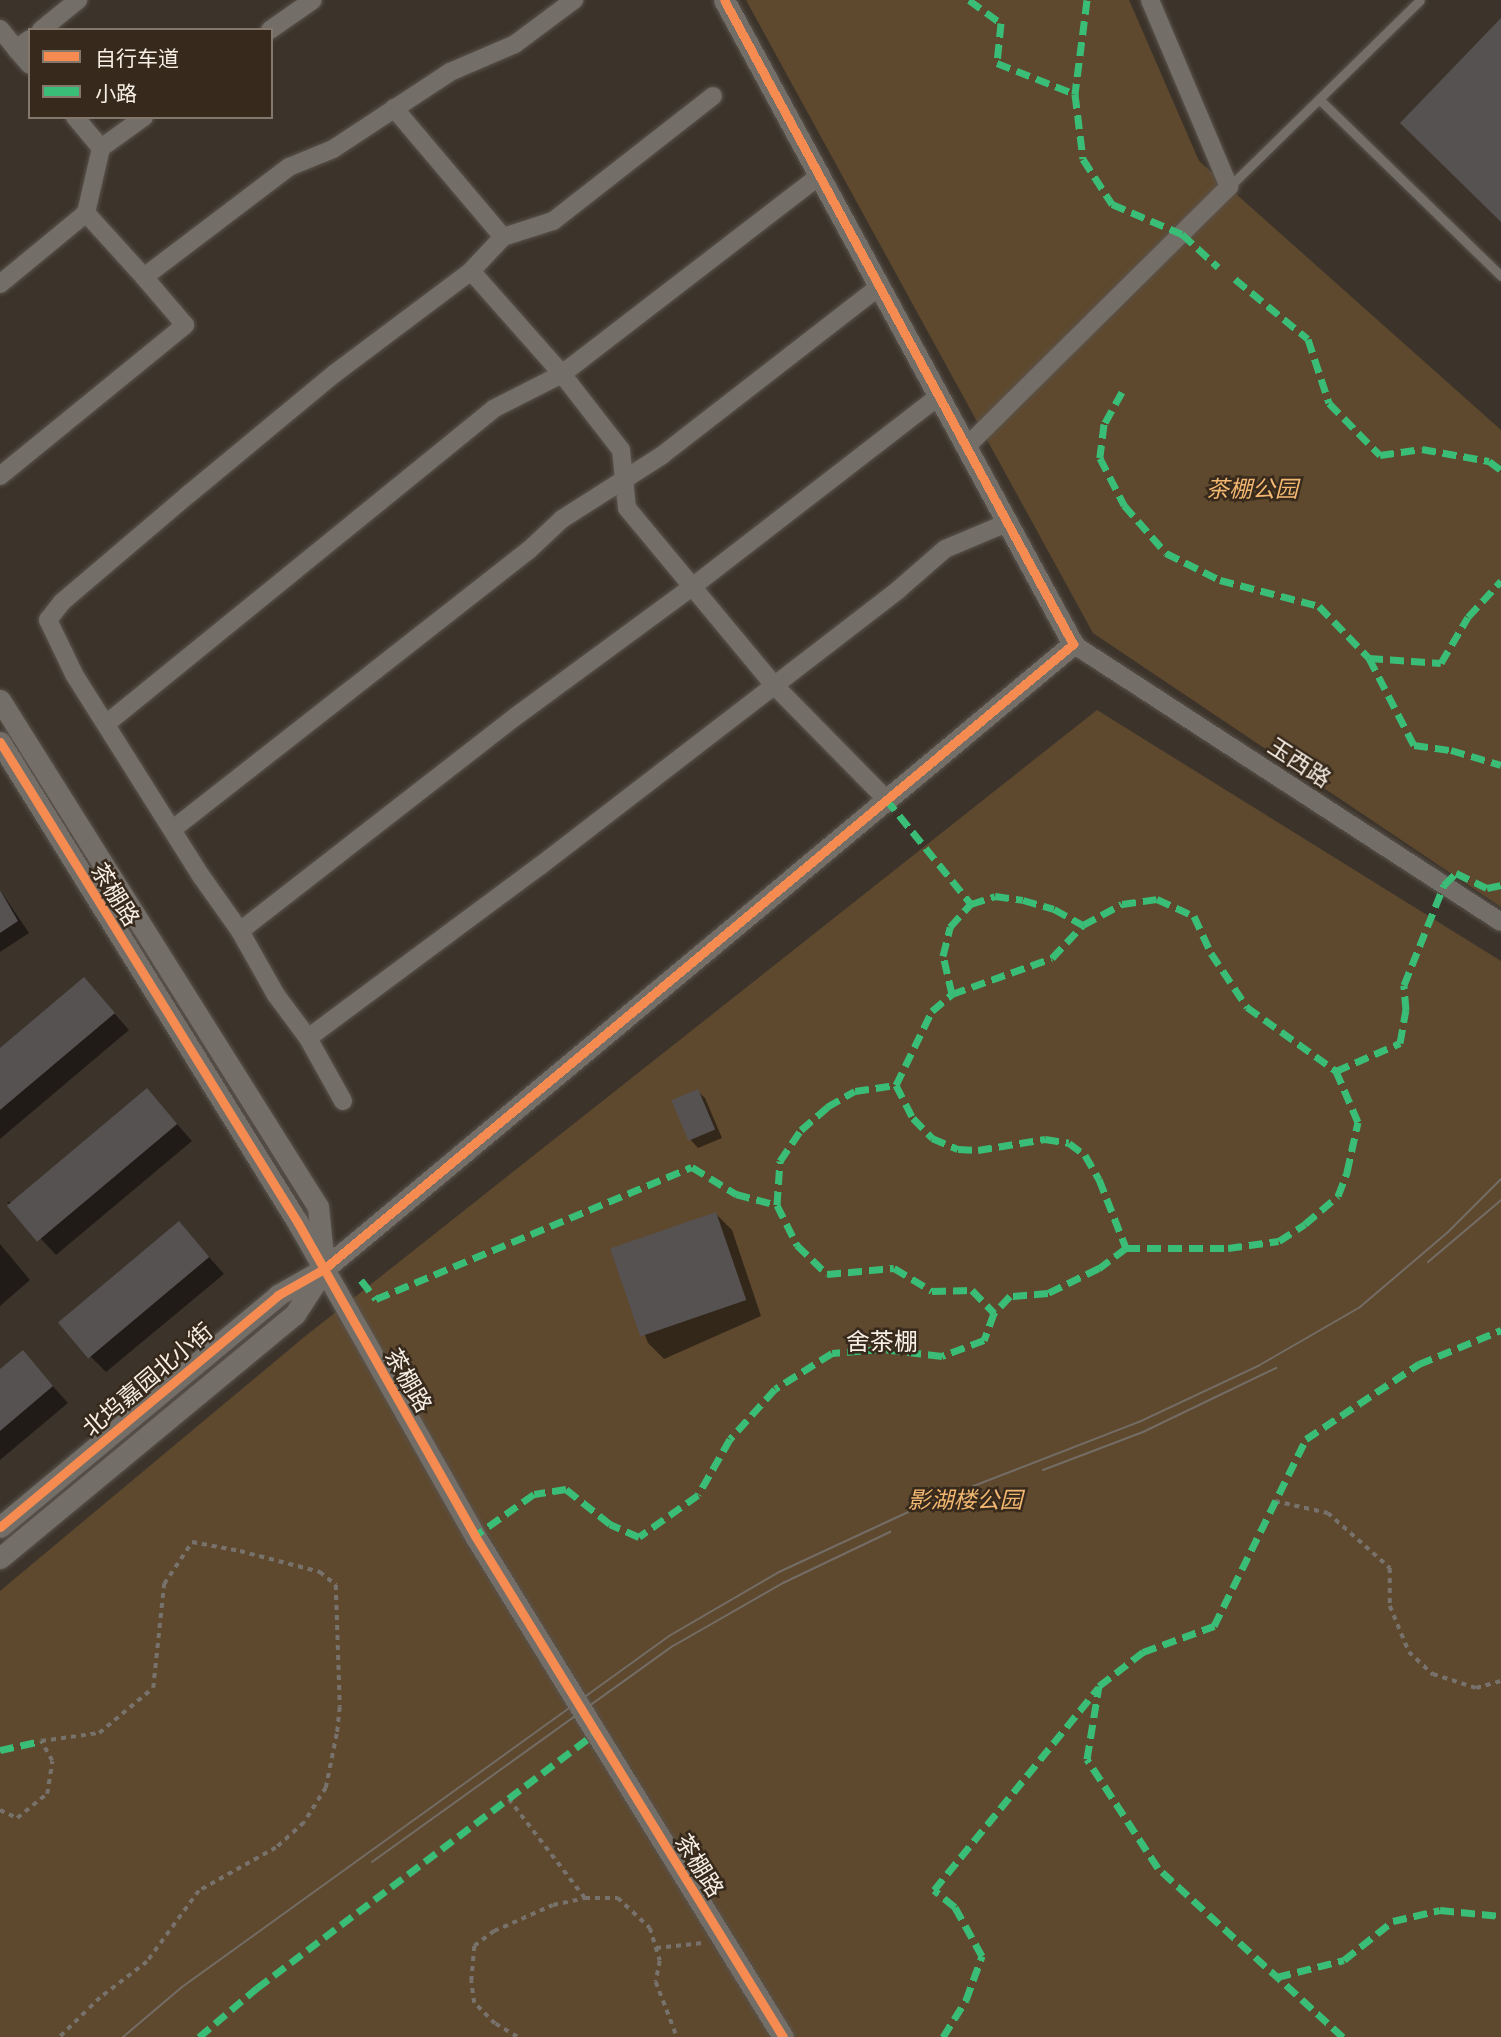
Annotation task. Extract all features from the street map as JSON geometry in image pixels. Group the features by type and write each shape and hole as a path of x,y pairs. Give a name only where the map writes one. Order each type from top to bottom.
{"street":[{"path":"43,28 78,0"},
{"path":"273,28 313,0"},
{"path":"144,277 289,167 333,149 450,72 515,44 574,0"},
{"path":"324,1269 1073,645 724,0"},
{"path":"966,447 1229,187 1150,0"},
{"path":"0,29 23,44"},
{"path":"343,1101 308,1038 276,995 240,932 74,674 48,620 62,602 334,374 471,271 503,237 553,221 713,96"},
{"path":"394,108 503,237"},
{"path":"77,119 101,148"},
{"path":"0,284 86,213 101,148 141,119"},
{"path":"106,724 493,409 562,374 820,175"},
{"path":"0,476 185,325 86,213"},
{"path":"471,271 562,374 621,450 627,508 773,684 886,799"},
{"path":"173,829 529,550 562,519 661,456 880,286"},
{"path":"240,932 515,717 692,587 939,397"},
{"path":"308,1038 540,866 898,590 945,549 1007,523"},
{"name":"玉西路","path":"1073,645 1501,922"},
{"name":"茶棚路","path":"0,700 318,1207 324,1269"},
{"name":"茶棚路","path":"0,743 324,1269 475,1536 783,2037"},
{"name":"北坞嘉园北小街","path":"0,1527 278,1295 324,1269"},
{"name":"北坞嘉园北小街","path":"0,1558 295,1314 324,1269"}],"lane":[{"path":"1229,187 1420,0"},
{"path":"1319,99 1501,276"}],"path":[{"path":"1276,1501 1328,1513 1390,1568 1390,1606 1409,1652 1433,1674 1476,1688 1501,1681"},
{"path":"0,1810 17,1818 47,1794 52,1761 41,1741 99,1733 153,1688 164,1584 192,1542 320,1572 335,1585 340,1707 326,1788 304,1824 276,1849 199,1891 147,1962 100,1998 60,2037"},
{"path":"509,1799 585,1898"},
{"path":"517,2037 495,2024 474,2003 471,1981 474,1946 494,1931 553,1905 585,1898 618,1898 650,1928 660,1961 656,1982 677,2037"},
{"path":"656,1948 724,1941"}],"green space":[{"name":"茶棚公园","path":"746,0 1129,0 1199,161 1501,430 1501,907 1093,633"},
{"name":"影湖楼公园","path":"1097,710 1501,961 1501,2037 0,2037 0,1591 303,1338"}],"building":[{"path":"1501,18 1501,222 1400,123"},
{"path":"0,890 18,921 0,933"},
{"path":"84,977 115,1013 0,1110 0,1048"},
{"path":"147,1088 177,1124 37,1242 7,1206"},
{"path":"698,1089 715,1130 688,1141 671,1100"},
{"path":"716,1212 746,1300 640,1336 610,1248"},
{"path":"179,1221 209,1257 88,1359 58,1323"},
{"path":"23,1350 53,1386 0,1431 0,1369"}],"tram line":[{"path":"123,2037 182,1987 669,1636 779,1572 917,1508 1139,1422 1258,1366 1360,1307 1448,1232 1501,1179"},
{"path":"1428,1262 1501,1200"},
{"path":"1043,1470 1143,1432 1276,1368"},
{"path":"372,1862 673,1646 783,1583 890,1532"}],"marked path":[{"path":"969,0 1001,23 997,63 1075,94"},
{"path":"1087,0 1075,94 1083,159 1112,204 1182,234 1218,267"},
{"path":"1235,279 1308,339 1329,403 1380,455 1422,449 1489,461 1501,470"},
{"path":"1122,392 1104,424 1100,458 1124,505 1166,553 1220,580 1319,606 1369,658 1414,745 1451,750 1501,765"},
{"path":"1369,658 1441,663 1468,617 1501,581"},
{"path":"886,799 971,904"},
{"path":"777,1205 780,1161 801,1130 827,1107 855,1091 896,1085 932,1011 952,994 1052,958 1083,925 1122,904 1157,899 1194,916 1211,953 1247,1007 1336,1071 1400,1043 1406,1010 1404,985 1444,885 1456,873 1487,888 1501,885"},
{"path":"952,994 943,956 950,927 971,904 995,896 1023,900 1054,909 1083,925"},
{"path":"1126,1248 1228,1248 1279,1241 1305,1224 1338,1196 1347,1172 1358,1122 1336,1071"},
{"path":"896,1085 913,1118 932,1138 958,1149 978,1150 1045,1139 1069,1143 1085,1155 1099,1179 1126,1248 1099,1268 1048,1293 1010,1296 994,1313"},
{"path":"361,1280 376,1299 692,1167 736,1194 777,1205 797,1245 827,1274 894,1268 932,1291 972,1290 994,1313 984,1340 942,1356 882,1349 832,1353 775,1389 730,1439 698,1495 639,1537 610,1524 566,1489 534,1494 475,1536"},
{"path":"1343,2037 1158,1868 1087,1759 1099,1686 1143,1652 1214,1626 1306,1439 1419,1364 1501,1330"},
{"path":"943,2037 966,2000 982,1956 955,1907 934,1890 1098,1688"},
{"path":"199,2037 257,1988 596,1733"},
{"path":"0,1750 41,1741"},
{"path":"1277,1977 1344,1960 1393,1921 1440,1910 1501,1916"}],"cycle path":[{"path":"0,1527 278,1295 324,1269 1073,644 724,0"},
{"path":"0,742 298,1223 475,1536 783,2037"}],"district":[{"name":"舍茶棚","path":"882,1341"}]}
